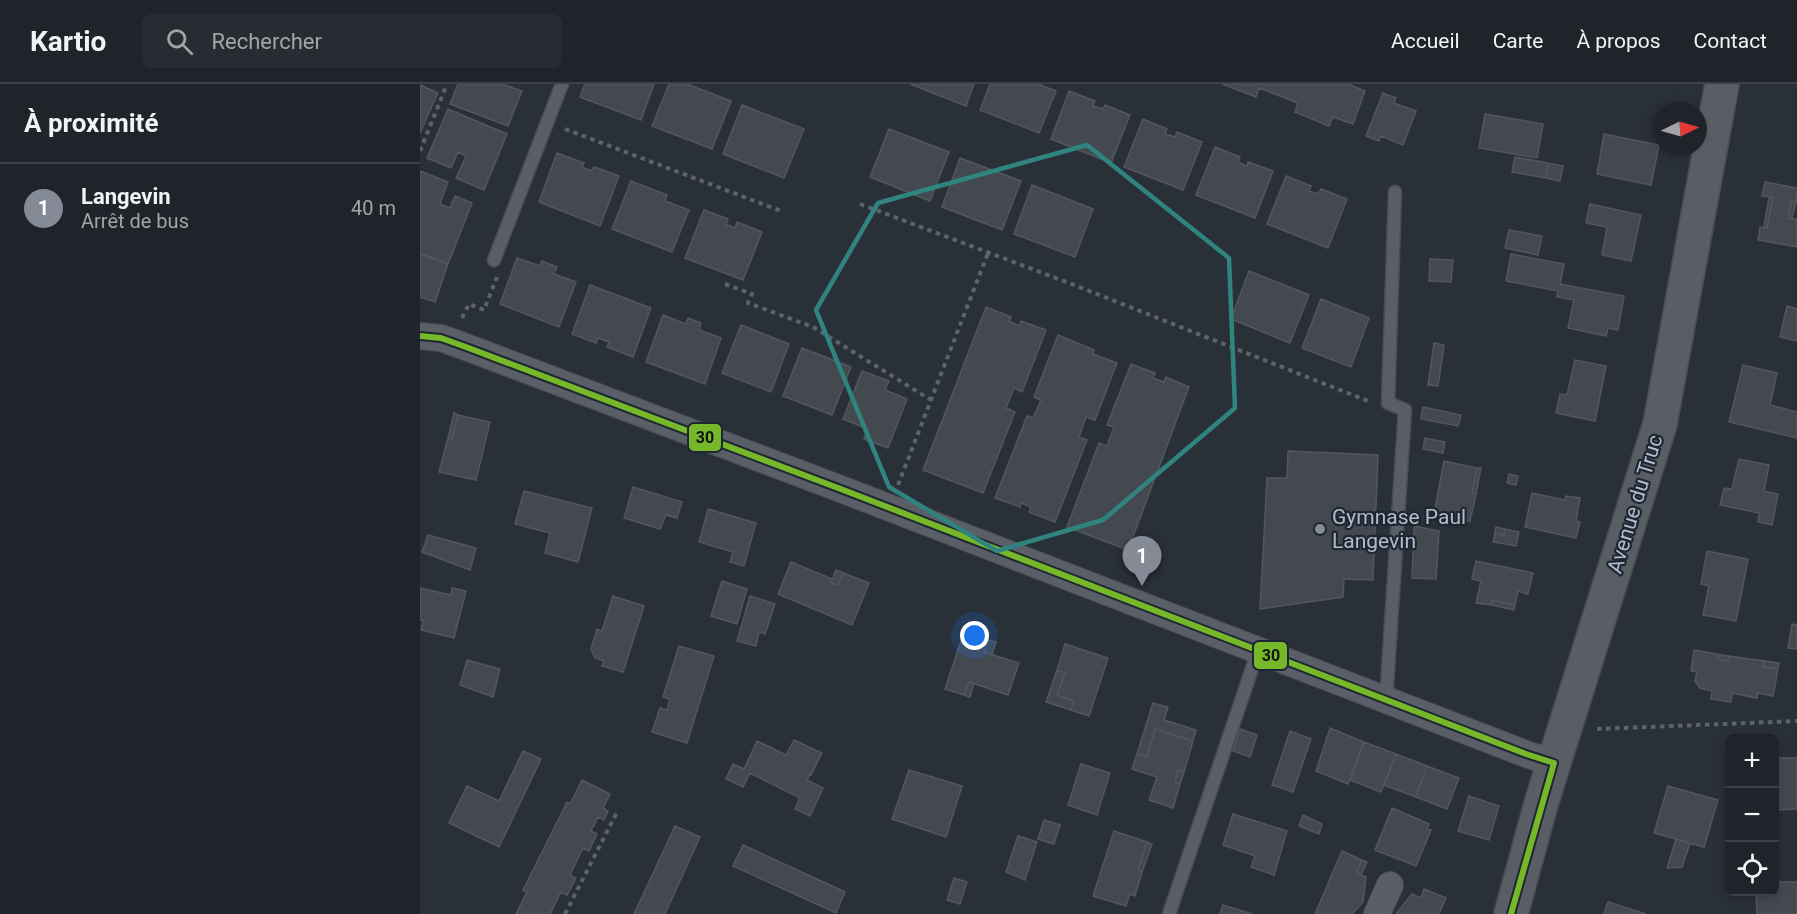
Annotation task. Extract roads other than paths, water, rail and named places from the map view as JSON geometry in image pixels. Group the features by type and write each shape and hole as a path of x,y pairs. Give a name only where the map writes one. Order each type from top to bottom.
{"street":[{"name":"Avenue du Truc","path":"1510,914 1554,763 1660,424 1722,84"},
{"path":"420,336 441,338 466,347 1554,763"},
{"path":"1377,914 1390,885"}],"lane":[{"path":"494,260 562,84"},
{"path":"1386,700 1405,410 1388,403 1395,192"},
{"path":"1169,914 1258,651"}],"place":[{"name":"Gymnase Paul Langevin","path":"1320,529"},
{"name":"Langevin","path":"1142,586"}]}
